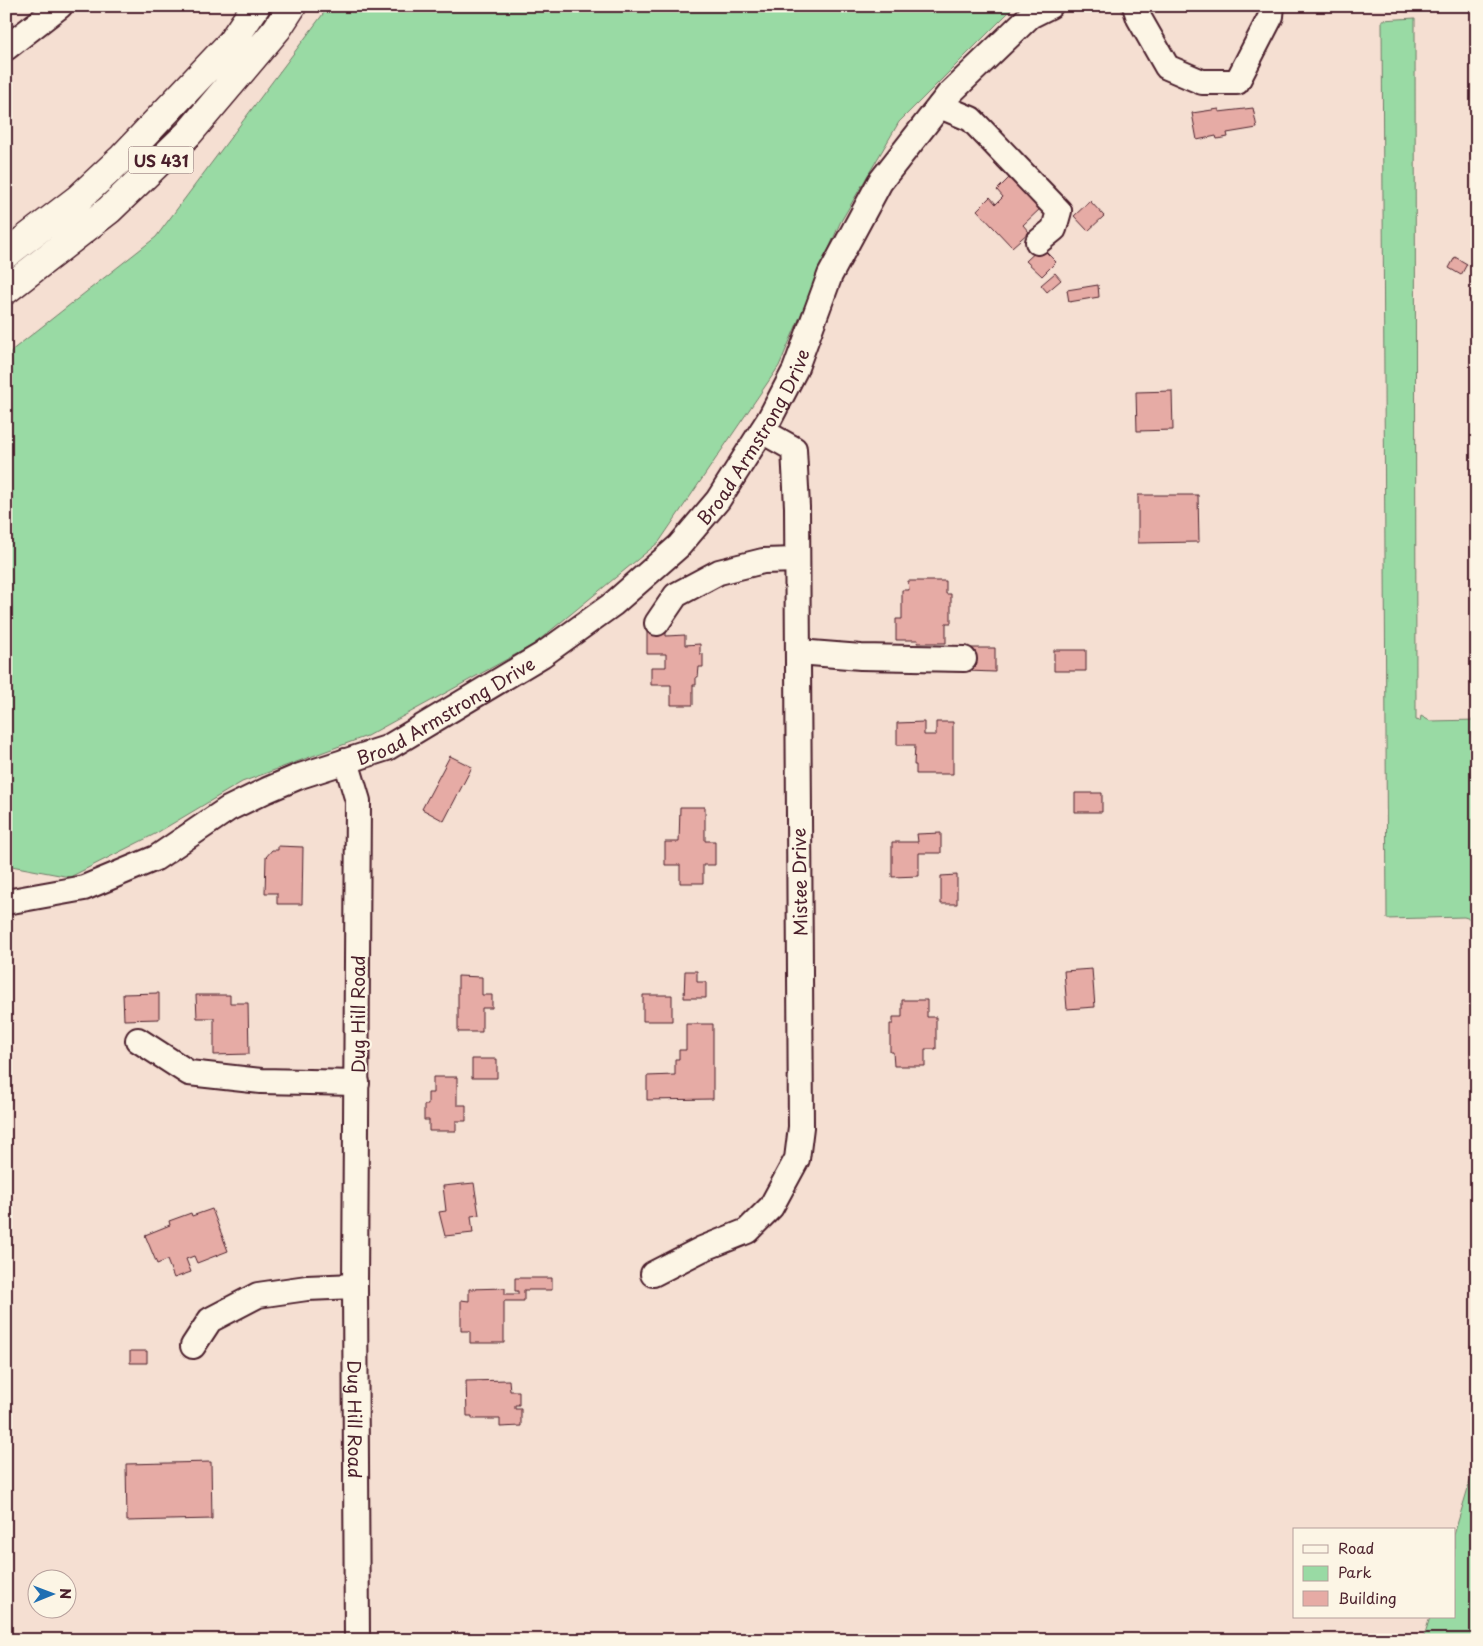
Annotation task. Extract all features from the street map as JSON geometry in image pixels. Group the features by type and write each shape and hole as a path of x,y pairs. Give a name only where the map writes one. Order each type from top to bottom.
{"highway":[{"name":"US 431","path":"6,254 78,199 123,157 231,43 256,6"},
{"name":"US 431","path":"6,290 109,210 189,133 277,29 292,6"}],"street":[{"path":"6,48 60,6"},
{"name":"Broad Armstrong Drive","path":"346,761 387,748 542,655 613,604 679,546 718,500 762,431 795,370 830,275 880,182 949,94 1030,16 1050,6"},
{"path":"1136,6 1139,18 1167,67 1202,82 1238,82 1271,16 1272,6"},
{"path":"940,106 971,119 1059,210 1054,229 1038,242"},
{"name":"Mistee Drive","path":"653,1274 747,1231 771,1208 797,1159 801,1127 798,652 794,449 762,431"},
{"path":"657,623 676,595 719,572 762,561 797,560"},
{"path":"798,652 861,657 964,659"},
{"path":"6,902 84,888 156,858 228,809 267,790 346,761"},
{"name":"Dug Hill Road","path":"346,761 358,801 355,1286 357,1640"},
{"path":"138,1040 189,1073 261,1081 357,1083"},
{"path":"192,1346 210,1320 258,1295 306,1288 355,1286"}],"green space":[{"path":"329,6 1015,6 899,122 840,223 779,366 659,542 533,645 367,736 242,782 155,834 70,877 6,865 6,390 11,351 156,237"},
{"path":"1415,18 1416,720 1420,721 1421,716 1430,721 1477,720 1477,921 1464,917 1387,919 1382,20"},
{"path":"1477,1458 1477,1640 1423,1640 1430,1618 1456,1618 1456,1528"}],"building":[{"path":"1253,108 1257,128 1227,133 1228,137 1217,139 1216,136 1197,140 1192,113 1219,109 1219,112"},
{"path":"1010,177 1022,190 1024,188 1042,207 1023,225 1029,232 1012,247 977,210 990,197 996,204 1003,197 997,190"},
{"path":"1090,201 1104,216 1088,231 1074,216"},
{"path":"1041,247 1056,262 1042,276 1026,261"},
{"path":"1455,257 1467,264 1461,275 1449,268"},
{"path":"1055,273 1061,280 1047,292 1041,285"},
{"path":"1098,285 1099,297 1069,302 1067,290"},
{"path":"1172,391 1173,430 1137,431 1136,392"},
{"path":"1138,495 1198,495 1199,542 1138,543"},
{"path":"908,581 946,581 946,594 951,594 951,623 946,623 946,643 917,643 918,640 896,640 896,619 902,619 902,590 909,590"},
{"path":"647,632 666,632 666,636 685,635 685,645 700,644 700,654 703,654 703,667 699,667 696,685 693,685 693,705 671,705 671,685 651,685 651,667 666,667 666,654 647,654"},
{"path":"968,648 995,648 995,672 967,671"},
{"path":"1054,650 1086,650 1086,671 1054,671"},
{"path":"924,722 924,735 936,735 936,722 953,722 953,774 916,774 916,765 914,765 915,745 897,745 897,723"},
{"path":"450,756 472,767 444,821 422,809"},
{"path":"1075,793 1102,793 1102,812 1075,812"},
{"path":"680,807 705,807 705,841 715,841 715,865 703,865 703,883 680,883 680,865 665,865 665,842 679,842"},
{"path":"941,833 941,853 919,853 919,876 892,877 892,842 918,842 917,834"},
{"path":"278,846 303,847 302,904 277,904 277,893 265,893 266,857 272,850 278,850"},
{"path":"957,875 957,904 941,904 941,876"},
{"path":"1092,969 1095,1007 1067,1009 1064,971"},
{"path":"685,971 697,971 697,982 706,982 706,998 684,998"},
{"path":"458,976 482,977 482,995 492,995 492,1008 482,1008 482,1032 458,1032"},
{"path":"159,993 159,1019 124,1020 123,994"},
{"path":"196,995 230,995 230,1003 248,1003 249,1054 214,1055 214,1018 197,1018"},
{"path":"643,995 672,995 672,1021 643,1021"},
{"path":"902,1000 927,1000 927,1017 936,1017 936,1049 925,1049 925,1066 894,1066 893,1052 890,1052 890,1024 893,1024 893,1017 902,1017"},
{"path":"686,1024 713,1024 713,1099 647,1100 647,1076 675,1075 675,1059 679,1059 679,1050 686,1050"},
{"path":"472,1059 497,1059 497,1078 472,1078"},
{"path":"433,1077 457,1077 457,1105 466,1105 466,1121 456,1121 456,1131 429,1131 429,1120 424,1120 424,1105 428,1105 428,1093 433,1093"},
{"path":"474,1183 479,1215 471,1216 473,1233 445,1236 439,1212 446,1211 443,1186"},
{"path":"212,1209 228,1251 197,1263 194,1256 186,1259 191,1272 174,1278 167,1260 157,1264 145,1235 170,1225 169,1221 191,1213 192,1216"},
{"path":"515,1278 552,1278 552,1290 524,1290 524,1301 504,1301 504,1343 470,1343 470,1331 461,1331 461,1300 469,1301 469,1289 505,1288 505,1294 518,1294 518,1291 515,1291"},
{"path":"130,1351 147,1351 147,1363 130,1363"},
{"path":"509,1380 510,1391 519,1391 519,1405 515,1405 515,1409 521,1409 521,1426 500,1427 500,1419 472,1419 472,1416 467,1416 466,1381"},
{"path":"211,1462 212,1519 127,1521 126,1464"}]}
